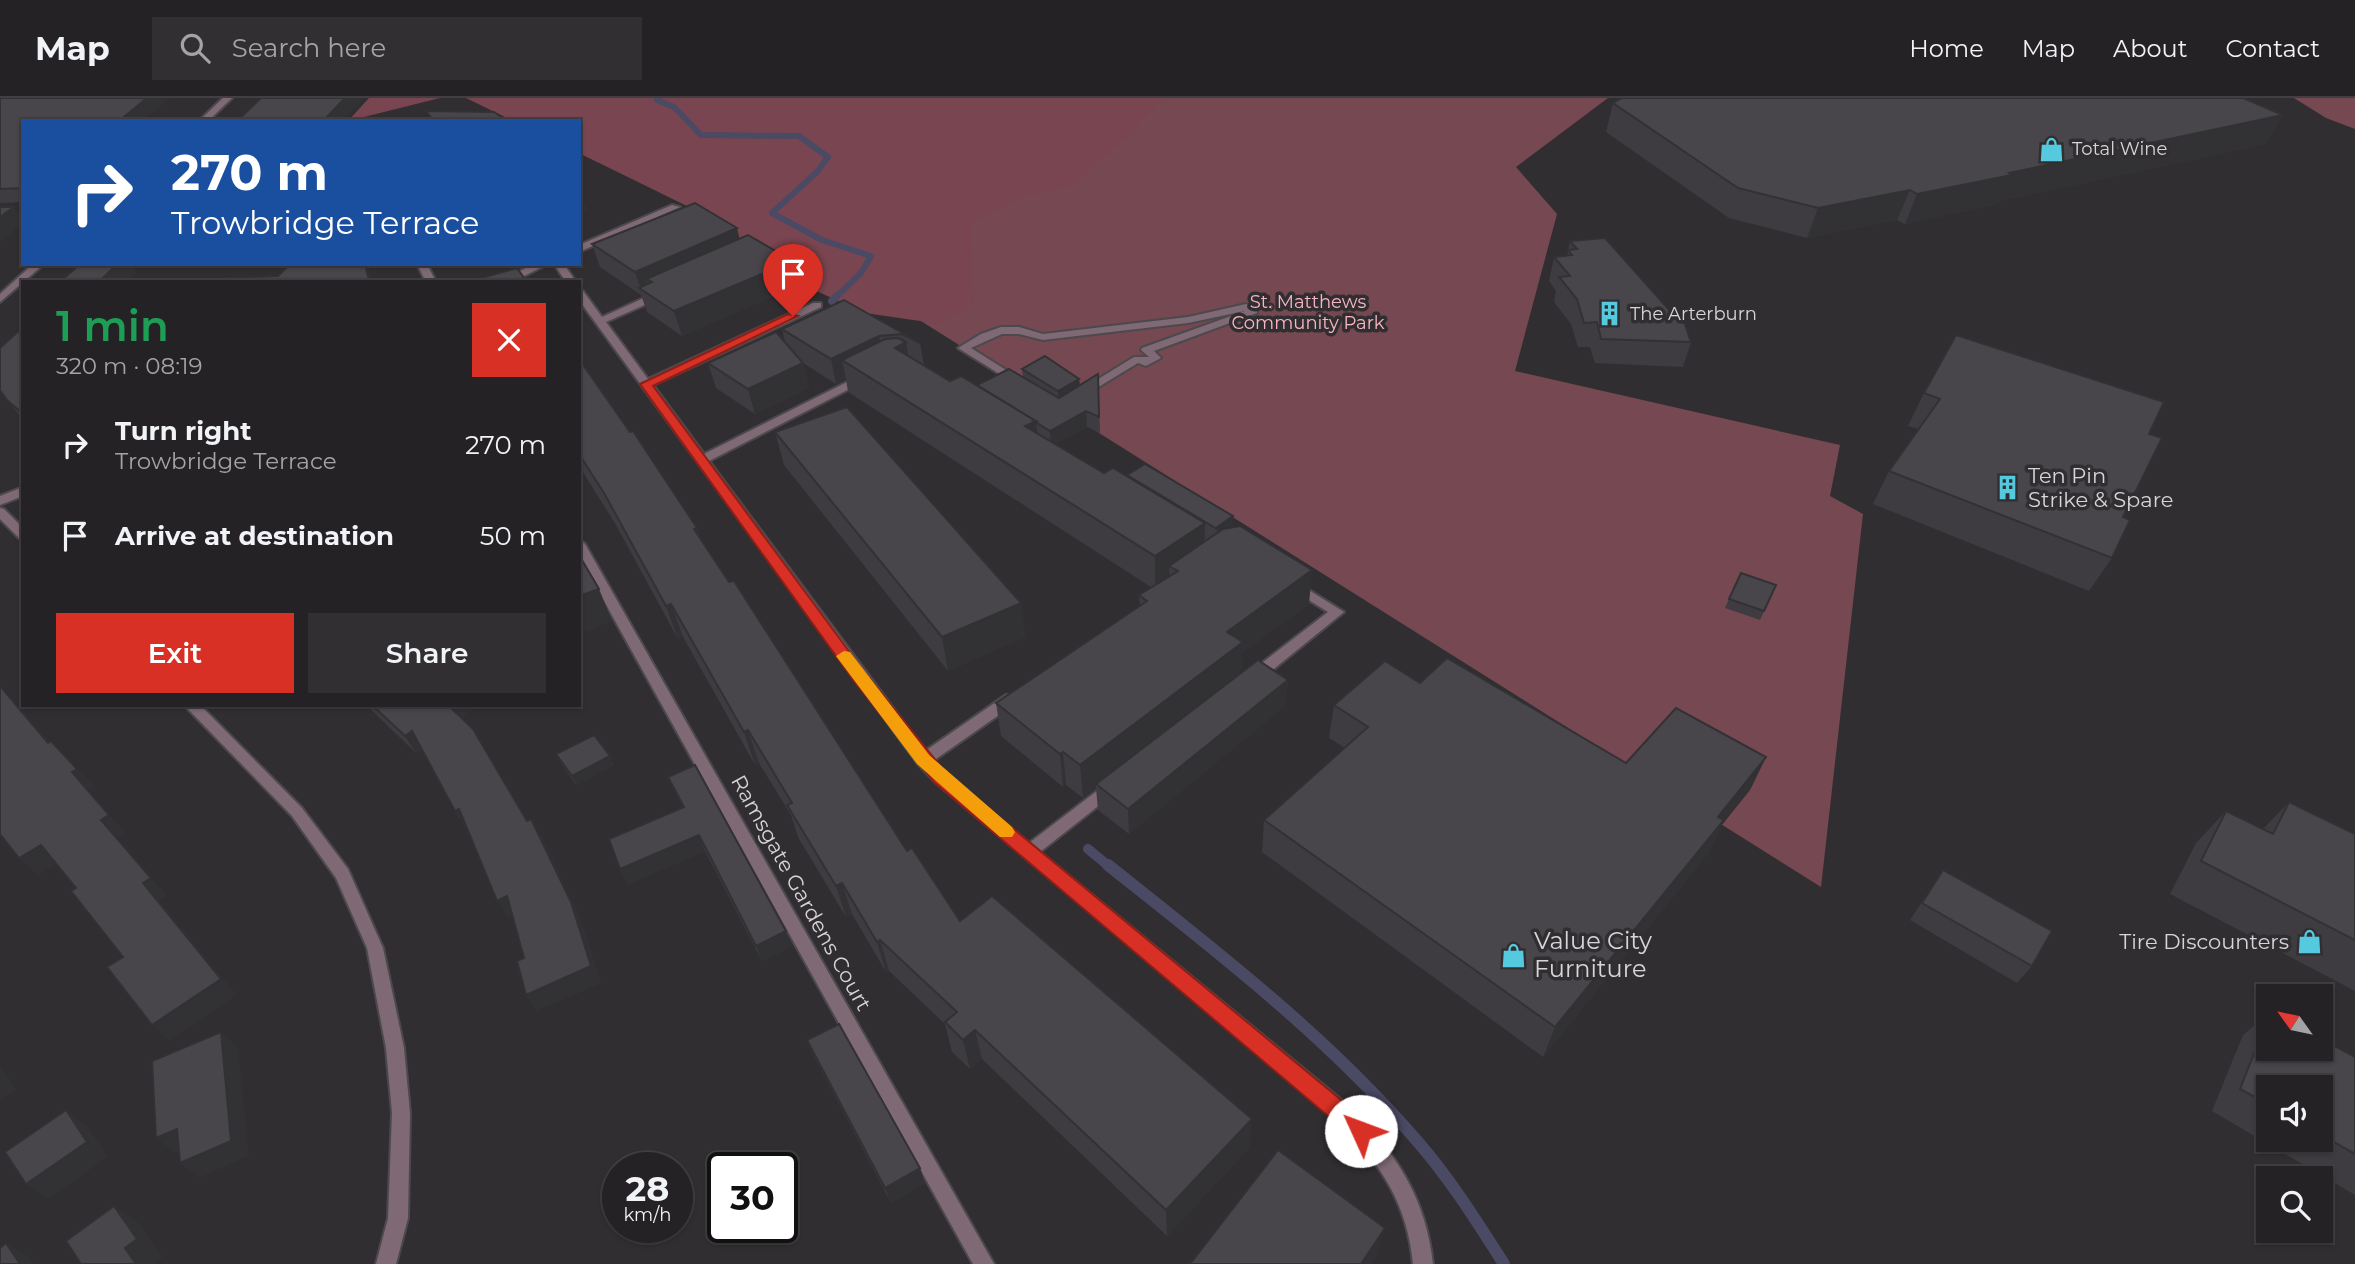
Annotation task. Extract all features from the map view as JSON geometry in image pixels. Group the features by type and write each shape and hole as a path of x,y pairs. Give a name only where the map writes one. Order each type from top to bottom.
{"street":[{"path":"204,119 228,98"},
{"path":"581,247 675,207"},
{"path":"21,280 37,266"},
{"path":"507,280 539,266"},
{"path":"0,299 21,280"},
{"path":"600,321 676,288"},
{"path":"581,296 923,760 940,778 1348,1117 1374,1144 1403,1184 1416,1217 1423,1264"},
{"path":"646,384 817,305"},
{"path":"1246,307 1253,312 1146,350 1156,358 1146,363 1138,359 1059,408 963,348 998,329 1021,329 1043,337 1188,320 1246,307"},
{"path":"701,460 878,370"},
{"path":"0,501 21,492"},
{"path":"0,512 21,533"},
{"name":"Ramsgate Gardens Court","path":"581,548 984,1264"},
{"path":"1238,689 1338,612 1284,579"},
{"path":"923,760 1025,689"},
{"path":"193,707 297,812 342,874 375,947 395,1048 401,1113 398,1218 386,1264"},
{"path":"1029,852 1128,774"}],"green space":[{"name":"St. Matthews Community Park","path":"466,98 1608,98 1516,167 1557,214 1515,371 1840,445 1830,496 1863,514 1821,887 897,306 581,154 581,119 569,119"},
{"path":"2294,98 2355,98 2355,129 2326,118"}],"shaded area":[{"path":"369,98 440,98 356,119 350,119"},
{"path":"466,98 1164,98 1119,145 1068,187 1025,196 971,223 974,303 941,324 865,313 812,289 697,211 581,154 581,119 509,119"}],"building":[{"path":"0,98 147,98 121,119 21,119 21,188 0,189"},
{"path":"261,98 345,98 325,119 239,119"},
{"path":"1622,98 2243,98 2283,115 1917,194 1910,190 1818,208 1738,188 1613,103"},
{"path":"426,111 494,112 504,119 432,119"},
{"path":"695,203 737,228 635,272 592,244"},
{"path":"0,207 14,207 0,217"},
{"path":"748,235 793,261 674,311 639,288 652,282 646,279"},
{"path":"1605,238 1671,312 1681,313 1691,342 1601,339 1597,322 1584,323 1577,299 1559,277 1570,276 1554,257 1572,255 1568,250 1577,249 1570,241"},
{"path":"78,266 115,266 101,280 62,280"},
{"path":"288,266 366,266 369,280 224,280 278,276"},
{"path":"517,268 526,280 475,280"},
{"path":"844,300 920,343 902,334 879,336 831,359 782,329"},
{"path":"21,329 21,412 0,390 0,348"},
{"path":"776,332 803,363 748,389 708,363"},
{"name":"Ten Pin Strike & Spare","path":"1956,335 2164,402 2149,434 2162,438 2123,517 2130,520 2112,558 1889,471 1940,399 1924,393"},
{"path":"898,338 906,342 895,348 950,381 961,376 1036,421 1025,426 1104,473 1113,468 1205,523 1155,556 842,360 885,339"},
{"path":"1045,356 1079,379 1058,391 1022,369"},
{"path":"581,362 630,432 633,431 729,582 734,581 907,851 912,848 960,921 992,896 1252,1119 1166,1210 975,1030 963,1040 945,1022 957,1012 880,940 877,942 842,883 836,886 787,805 792,803 748,730 744,732 671,604 666,606 604,493 581,457"},
{"path":"1009,369 1059,398 1098,374 1099,417 1086,411 1050,431 977,385"},
{"path":"847,407 1021,603 942,637 775,432"},
{"path":"1145,464 1233,516 1216,528 1222,532 1127,475"},
{"path":"1240,526 1312,570 1227,632 1243,642 1080,765 1063,752 1060,754 996,703 1147,601 1139,595 1178,571 1169,566 1223,529"},
{"path":"581,558 599,589 581,595"},
{"path":"1741,573 1776,585 1764,611 1729,599"},
{"name":"Value City Furniture","path":"1447,658 1626,763 1676,708 1766,757 1718,817 1724,820 1555,1027 1264,820 1368,727 1334,705 1385,661 1420,683"},
{"path":"1258,660 1288,680 1128,809 1096,784"},
{"path":"0,686 48,743 51,741 77,769 72,772 109,815 101,820 151,878 143,883 221,979 152,1025 107,967 123,957 71,891 76,888 41,845 19,858 0,834"},
{"path":"374,707 450,707 473,729 527,821 531,819 571,902 591,966 526,995 517,961 524,958 507,896 497,901 459,809 455,811 412,731 405,736"},
{"path":"594,735 610,756 572,776 556,754"},
{"path":"695,765 786,931 756,946 699,835 620,869 609,839 684,807 668,777"},
{"path":"2289,802 2355,834 2355,940 2201,861 2226,811 2273,834"},
{"path":"1943,870 2052,931 2032,966 1922,903"},
{"path":"839,1024 920,1168 885,1188 807,1040"},
{"path":"221,1032 231,1141 180,1163 177,1129 156,1138 152,1061"},
{"path":"2333,1045 2355,1057 2355,1154 2333,1141 2333,1075 2256,1075 2256,1098 2240,1089 2256,1048 2256,1061 2333,1061"},
{"path":"66,1110 87,1142 26,1184 5,1152"},
{"path":"1278,1150 1385,1228 1361,1264 1190,1264"},
{"path":"114,1206 137,1239 125,1248 136,1264 81,1264 66,1241"},
{"path":"6,1243 20,1264 0,1264 0,1248"}],"waterway":[{"path":"659,98 657,100 674,107 701,135 799,136 828,157 817,172 772,213 822,240 871,256 861,273 834,299"},
{"path":"1088,849 1110,867"},
{"path":"1108,865 1269,996 1383,1103 1430,1156 1504,1264"}],"slow traffic":[{"path":"844,656 923,760 940,778 1006,832"}],"place":[{"name":"Total Wine","path":"2052,149"},
{"name":"The Arterburn","path":"1610,314"},
{"name":"Ten Pin Strike & Spare","path":"2008,488"},
{"name":"Tire Discounters","path":"2309,942"},
{"name":"Value City Furniture","path":"1514,955"}],"route":[{"path":"793,316 646,384 860,677 923,760 940,778 1348,1117 1361,1131"}]}
